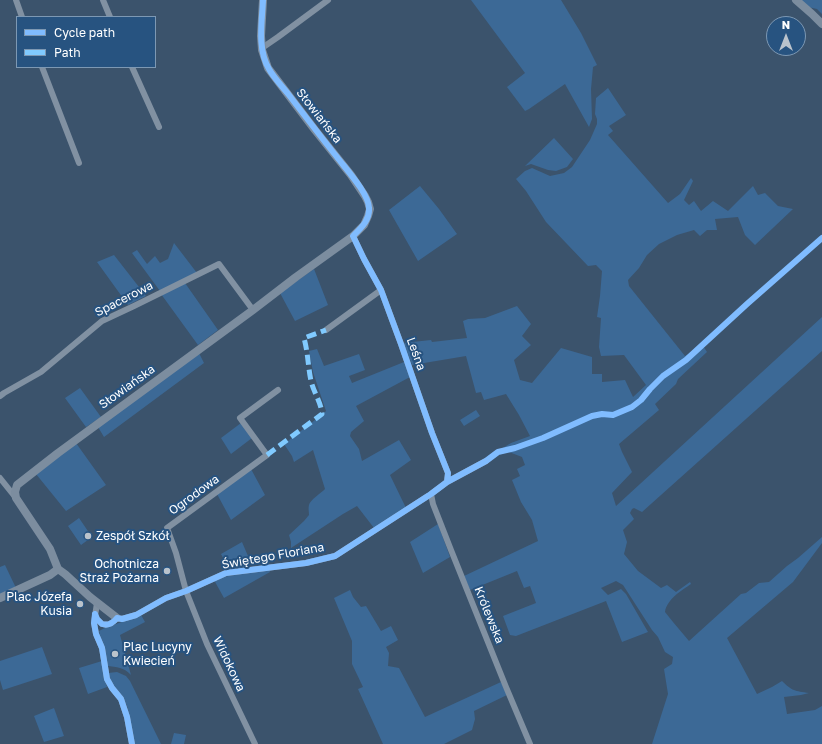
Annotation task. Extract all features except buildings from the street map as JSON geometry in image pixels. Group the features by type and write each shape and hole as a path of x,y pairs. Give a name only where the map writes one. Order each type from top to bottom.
{"street":[{"path":"16,0 22,16"},
{"path":"103,0 110,16"},
{"name":"Słowiańska","path":"16,498 17,485 58,453 354,236 364,225 370,209 365,196 351,175 268,68 262,48 263,0"},
{"path":"262,48 328,0"},
{"path":"796,0 822,24"},
{"path":"42,68 79,163"},
{"path":"132,68 159,127"},
{"name":"Leśna","path":"354,236 364,259 381,290 432,433 448,473 447,482"},
{"name":"Spacerowa","path":"0,396 41,372 102,321 219,264 253,310"},
{"path":"326,330 381,290"},
{"name":"Ogrodowa","path":"186,591 176,553 167,528 267,455 240,418 278,390"},
{"name":"Świętego Floriana","path":"117,618 122,620 136,615 166,598 186,591 226,573 306,563 335,556 447,482 486,461"},
{"path":"0,478 16,498 50,549 58,569 97,603 117,618 115,621 96,631"},
{"name":"Królewska","path":"431,494 433,504 448,543 530,744"},
{"path":"0,598 50,575 58,569"},
{"name":"Widokowa","path":"186,591 207,644 255,744"},
{"path":"97,603 94,623 102,648 107,680 119,695 127,717 132,744"},
{"path":"95,614 97,619 102,624 108,625"}],"shaded area":[{"path":"471,0 561,0 581,33 597,65 593,67 591,89 592,119 589,127 565,84 525,111 507,87 525,73"},
{"path":"799,0 822,0 822,14 817,9 808,7"},
{"path":"608,88 626,115 609,126 613,131 608,135 668,203 680,194 691,178 693,181 684,200 689,205 694,201 701,211 713,201 728,211 753,186 758,195 765,193 778,206 793,209 755,245 745,235 738,217 715,219 717,230 707,230 700,236 694,230 677,235 659,244 647,255 639,268 628,280 629,286 685,356 694,351 697,353 703,346 707,352 678,379 676,384 655,404 659,410 619,444 632,472 612,493 616,506 822,317 822,351 642,512 634,508 632,509 630,513 634,519 623,530 627,542 624,554 638,571 661,588 667,585 676,592 690,582 691,584 671,599 665,612 689,641 741,594 746,593 759,583 769,582 822,537 822,543 793,582 727,638 757,694 782,681 794,690 809,693 784,697 787,714 815,710 822,706 822,744 652,744 668,694 664,669 672,664 673,657 665,652 658,637 623,585 616,581 601,588 608,595 621,589 626,594 648,632 622,642 606,601 516,636 510,635 503,616 536,603 530,586 524,588 517,571 470,590 464,576 538,541 532,520 521,502 512,480 520,476 517,469 525,465 522,457 509,452 498,454 496,452 511,443 530,436 506,394 484,400 481,392 476,393 466,356 412,365 403,343 431,340 432,342 467,338 463,321 468,319 485,318 517,306 531,324 522,336 531,345 514,360 520,380 532,383 561,348 592,357 592,374 602,374 602,382 625,380 633,397 646,385 624,355 601,356 599,347 601,318 597,317 602,271 596,265 588,266 546,222 526,191 516,179 525,171 532,168 550,176 564,173 572,167 590,140 597,124 595,114 596,98"},
{"path":"554,138 573,159 567,167 556,171 531,164 525,166"},
{"path":"420,186 457,234 418,261 389,210"},
{"path":"174,243 197,273 160,291 132,253 137,250 147,264 155,256 160,263 168,259"},
{"path":"114,255 146,296 128,305 97,262"},
{"path":"314,269 328,305 295,321 280,293"},
{"path":"185,283 218,330 198,345 161,294"},
{"path":"317,349 324,366 359,354 365,370 349,376 352,383 404,362 410,377 356,406 364,421 351,432 350,436 359,449 362,461 399,440 411,460 390,475 406,508 374,528 357,506 291,548 289,535 309,515 310,503 325,489 313,450 294,462 284,444 326,411 313,372 309,351"},
{"path":"199,353 204,363 104,437 98,427"},
{"path":"80,388 101,417 86,427 65,398"},
{"path":"476,410 480,416 464,426 460,420"},
{"path":"241,423 252,438 231,454 221,438"},
{"path":"76,443 106,485 66,511 36,474"},
{"path":"251,469 265,495 231,520 217,494"},
{"path":"79,518 92,537 81,545 68,526"},
{"path":"438,524 450,557 423,573 410,542"},
{"path":"242,542 251,563 248,567 229,569 221,554"},
{"path":"5,565 16,588 0,595 0,567"},
{"path":"269,569 270,572 224,598 214,580 228,576"},
{"path":"350,590 353,597 361,607 366,606 381,631 391,626 398,640 386,647 389,653 388,666 399,668 425,717 501,682 507,695 474,711 475,719 472,730 444,744 383,744 358,689 363,687 352,664 352,641 334,598"},
{"name":"Plac Lucyny Kwiecień","path":"141,615 145,622 120,635 131,675 120,668 106,666 99,631"},
{"path":"42,647 52,674 3,690 0,680 0,661"},
{"path":"102,661 107,687 88,694 79,668"},
{"path":"117,672 126,676 130,681 161,744 135,744 127,706 122,696 113,685 108,673"},
{"path":"54,708 64,736 44,742 34,716"},
{"path":"174,733 186,735 184,744 171,744"}],"marked path":[{"path":"267,455 322,414 311,381 304,338 326,330"}],"cycle path":[{"path":"263,0 261,35 263,53 269,69 356,182 368,202 368,216 362,227 353,236 381,290 432,433 448,473 447,482"},
{"path":"95,614 97,619 104,625 112,623 117,618 122,619 136,615 166,598 186,591 226,573 306,563 335,556 447,482 486,461 498,452 515,448 543,438 592,416 602,414 613,415 632,407 641,400 663,376 686,360 822,238"},
{"path":"95,614 94,623 96,634 102,648 107,679 121,699 127,717 132,744"}],"place":[{"name":"Zespół Szkół","path":"88,536"},
{"name":"Ochotnicza Straż Pożarna","path":"167,571"},
{"name":"Plac Józefa Kusia","path":"80,604"},
{"name":"Plac Lucyny Kwiecień","path":"115,654"}]}
